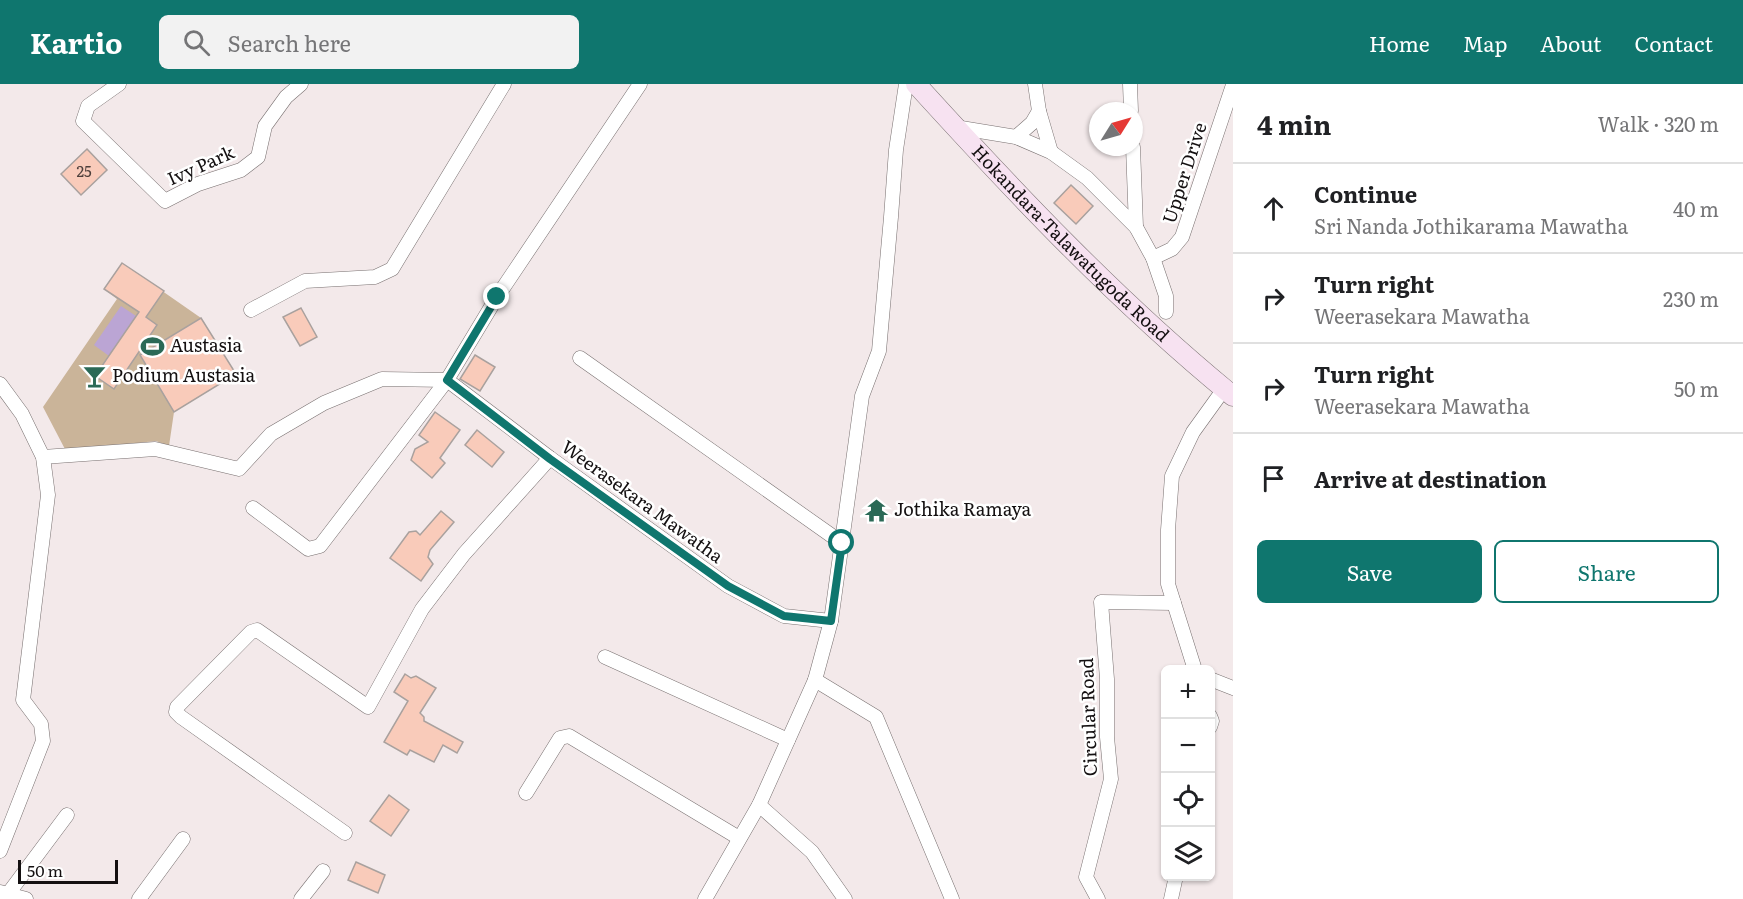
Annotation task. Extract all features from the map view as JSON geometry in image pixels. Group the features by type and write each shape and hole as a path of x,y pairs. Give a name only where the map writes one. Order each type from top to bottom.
{"main road":[{"name":"Hokandara-Talawatugoda Road","path":"916,84 1070,248 1156,331 1229,392"}],"street":[{"name":"Ivy Park","path":"119,84 88,106 82,121 165,201 198,184 240,170 258,157 266,126 286,96 301,84"},
{"path":"250,310 305,280 375,278 392,269 504,84"},
{"path":"253,508 308,549 320,546 447,380 497,297 640,84"},
{"path":"705,899 759,805 815,680 831,621 862,396 879,351 896,150 906,84"},
{"path":"1035,84 1039,111 1051,152"},
{"path":"1130,84 1131,102"},
{"name":"Upper Drive","path":"1153,258 1172,249 1182,237 1233,85"},
{"path":"1016,137 1032,123 1039,111"},
{"path":"955,127 1016,137 1051,152 1087,178 1136,226 1153,258 1166,296 1166,312"},
{"path":"1133,156 1136,226"},
{"path":"580,358 842,543"},
{"path":"43,456 155,449 238,469 271,434 324,403 382,379 447,380"},
{"name":"Weerasekara Mawatha","path":"447,380 550,459 728,586 784,616 831,621"},
{"path":"0,384 22,414 43,456 48,495 23,700 41,724 43,741 0,851"},
{"path":"1194,665 1168,584 1168,530 1172,476 1193,432 1229,392"},
{"path":"345,833 181,717 176,712 177,707 251,632 257,630 368,707 422,609 464,554 550,459"},
{"name":"Circular Road","path":"1098,899 1086,877 1111,779 1101,602 1174,603"},
{"path":"605,657 788,740"},
{"path":"815,680 876,717 952,899"},
{"path":"1215,681 1233,687"},
{"path":"526,793 560,738 568,736 740,838"},
{"path":"759,805 812,852 845,899"},
{"path":"26,899 4,893 67,815"},
{"path":"139,899 183,839"},
{"path":"302,899 323,871"},
{"path":"1171,899 1175,881"}],"shaded area":[{"name":"Austasia","path":"122,263 201,318 236,374 174,412 169,446 156,441 90,448 67,453 43,407 117,299 104,289"},
{"path":"121,306 136,316 109,356 94,345"}],"building":[{"path":"87,149 107,170 81,195 61,174"},
{"path":"1071,185 1093,206 1076,224 1054,203"},
{"path":"122,263 164,291 146,317 157,325 114,389 95,376 139,312 104,289"},
{"path":"301,308 317,337 300,346 283,317"},
{"path":"201,318 236,374 174,412 140,355"},
{"path":"475,355 495,367 480,391 460,379"},
{"path":"435,412 460,430 440,458 445,463 432,478 411,460 415,449 428,442 419,435"},
{"path":"477,430 504,452 492,467 465,445"},
{"path":"441,511 454,522 430,550 428,557 433,564 421,581 390,558 409,532 416,531 420,535"},
{"path":"405,674 411,678 416,676 436,688 420,713 424,721 463,742 457,753 443,745 434,762 410,750 407,755 384,742 408,701 394,692"},
{"path":"389,795 409,810 391,836 370,821"},
{"path":"356,862 385,875 378,893 348,880"}],"place":[{"name":"Austasia","path":"152,346"},
{"name":"Podium Austasia","path":"94,376"},
{"name":"Jothika Ramaya","path":"876,510"}],"route":[{"path":"497,297 447,380 550,459 728,586 784,616 831,621 842,543"}]}
